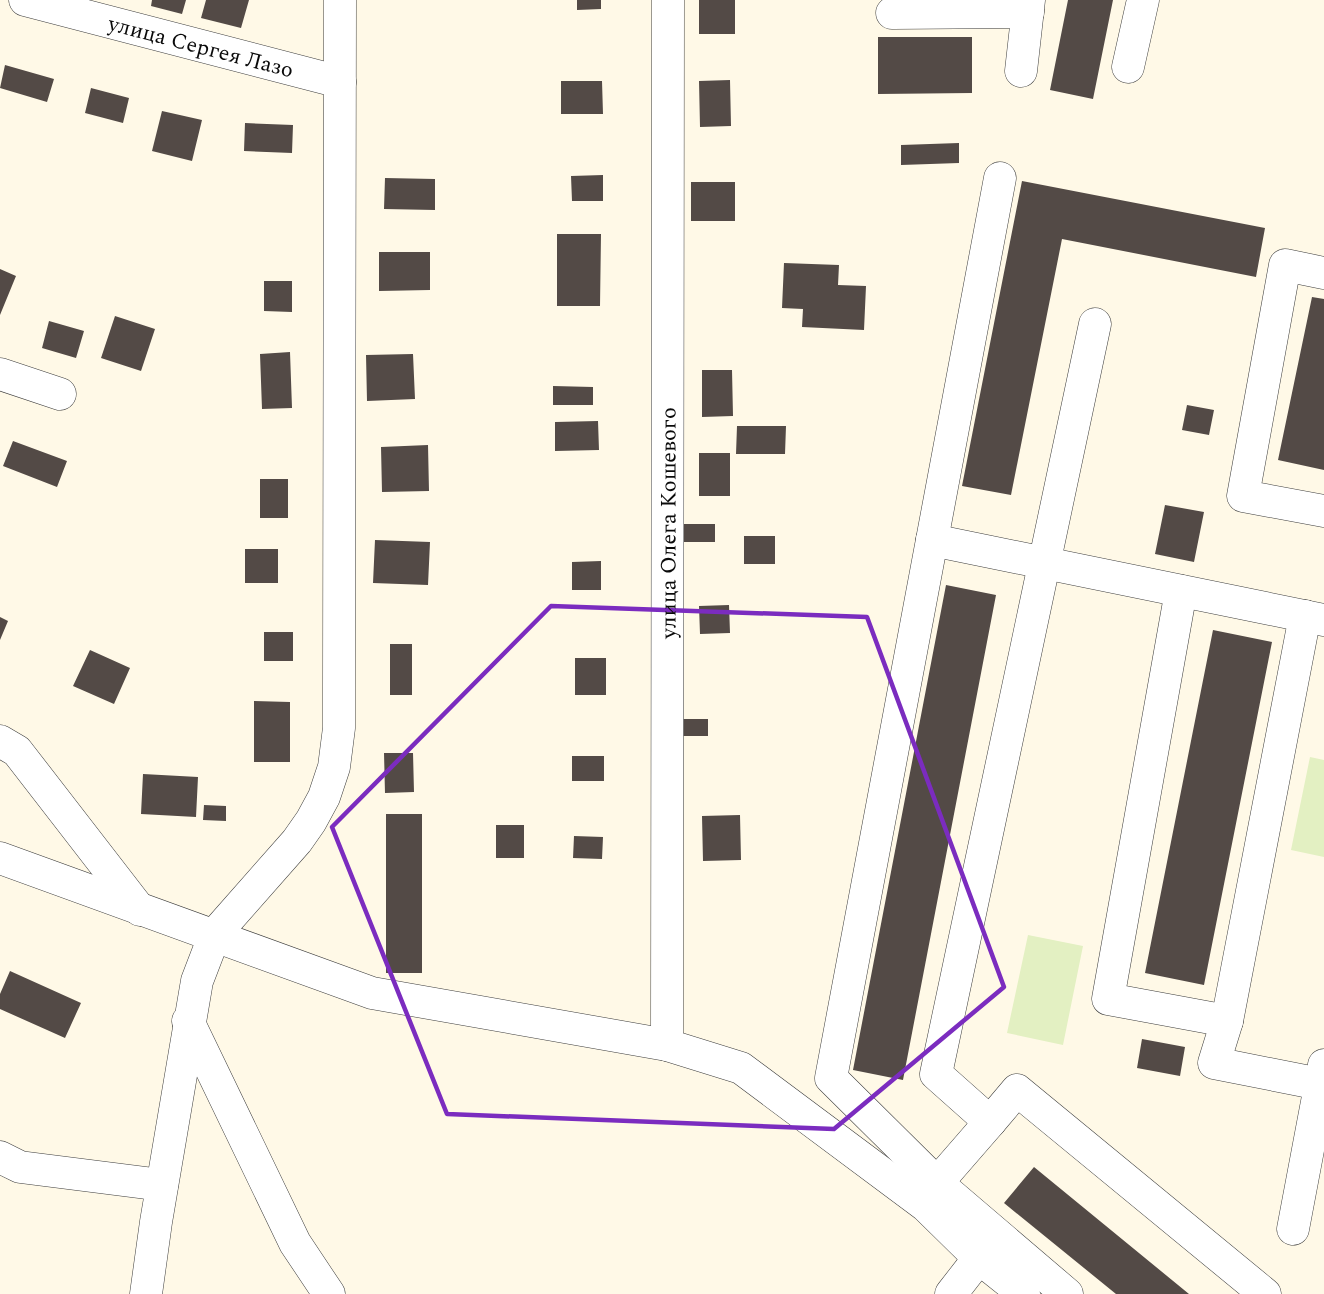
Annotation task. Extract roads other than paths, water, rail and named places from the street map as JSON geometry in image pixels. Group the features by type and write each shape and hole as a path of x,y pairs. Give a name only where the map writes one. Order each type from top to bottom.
{"street":[{"name":"улица Сергея Лазо","path":"26,0 340,82"},
{"path":"146,1294 196,981 215,934 282,860 307,828 324,797 334,767 339,728 340,0"},
{"name":"улица Олега Кошевого","path":"667,1045 668,0"},
{"path":"1128,67 1143,0"},
{"path":"892,13 1029,6 1021,71"},
{"path":"1000,178 831,1078 932,1194 979,1258 1024,1294"},
{"path":"1324,273 1285,265 1243,496 1324,512"},
{"path":"990,1122 936,1074 1095,324"},
{"path":"0,374 60,394"},
{"path":"932,540 1314,618 1227,1021 1214,1063 1322,1074 1313,1191 1293,1229"},
{"path":"1181,591 1108,999 1227,1021"},
{"path":"0,741 17,751 140,910"},
{"path":"7,866 215,934 372,993 667,1045 741,1068 932,1194 1067,1294"},
{"path":"188,1021 295,1243 329,1294"},
{"path":"932,1194 1017,1090 1264,1294"},
{"path":"0,1157 20,1167 162,1185"},
{"path":"951,1294 979,1258"}]}
